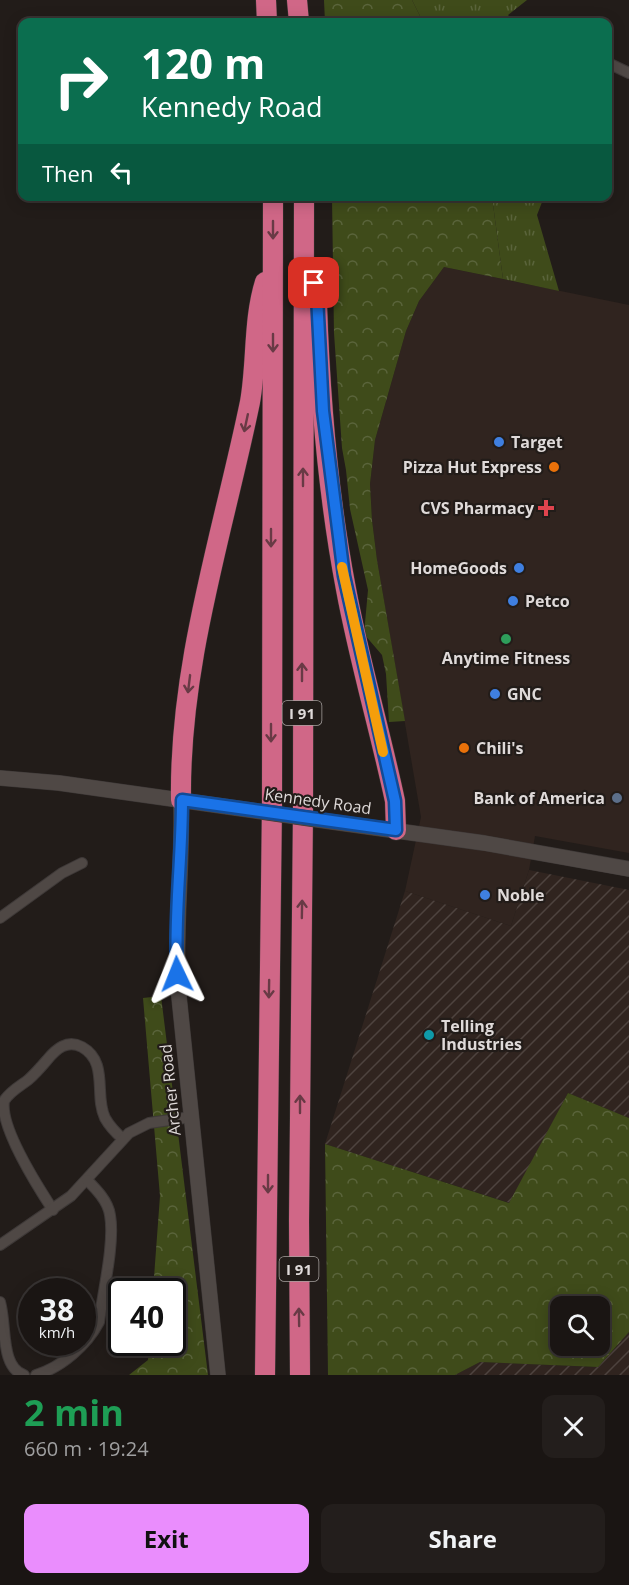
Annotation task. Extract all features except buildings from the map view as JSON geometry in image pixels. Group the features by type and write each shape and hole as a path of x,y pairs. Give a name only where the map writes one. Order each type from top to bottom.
{"highway":[{"path":"266,0 267,18"},
{"path":"297,0 299,18"},
{"name":"I 91","path":"266,1375 272,814 273,201"},
{"name":"I 91","path":"300,1375 304,201"},
{"path":"182,800 184,729 193,655 250,402 255,371 259,306 273,263"},
{"path":"304,263 314,283 317,296 323,411 344,576 395,801 396,830"}],"street":[{"name":"Kennedy Road","path":"0,778 60,783 396,830 518,849 629,870"},
{"name":"Archer Road","path":"182,800 177,961 218,1375"},
{"path":"0,918 62,873 82,863"},
{"path":"53,1209 13,1150 5,1133 1,1119 1,1107 5,1098 35,1073 60,1046 69,1044 81,1047 95,1060 99,1069 104,1117 123,1139"},
{"path":"0,1245 71,1196 129,1133 149,1123 191,1117"},
{"path":"36,1375 47,1372 64,1360 93,1332 99,1322 110,1239 110,1213 99,1192 87,1180"},
{"path":"0,1302 4,1321 5,1359 17,1373 24,1375"}],"shaded area":[{"path":"444,267 629,305 629,853 535,836 529,870 511,926 405,891 421,817 377,560 370,484 375,440 406,331 419,301"},
{"path":"529,870 629,890 629,1118 568,1093 510,1203 325,1144 405,891 511,926"},
{"path":"629,1332 629,1375 455,1375 480,1362 598,1367"}],"green space":[{"path":"324,0 412,0 421,18 325,18"},
{"path":"412,0 527,0 508,15 511,18 421,18"},
{"path":"332,201 493,201 503,279 444,267 419,301 406,331 375,440 370,484 372,520 405,721 389,722 386,674 382,655 364,634 368,590 350,509 342,448 334,333"},
{"path":"493,201 542,201 537,215 559,291 503,279"},
{"path":"161,996 208,1375 129,1375 148,1360 148,1356 186,1356 186,1278 154,1278 160,1196 143,998"},
{"path":"568,1093 629,1118 629,1332 610,1353 610,1296 550,1296 550,1356 608,1356 598,1367 480,1362 455,1375 328,1375 325,1144 509,1203"}],"slow traffic":[{"path":"342,567 383,752"}],"place":[{"name":"Target","path":"499,442"},
{"name":"Pizza Hut Express","path":"554,467"},
{"name":"CVS Pharmacy","path":"546,508"},
{"name":"HomeGoods","path":"519,568"},
{"name":"Petco","path":"513,601"},
{"name":"Anytime Fitness","path":"506,639"},
{"name":"GNC","path":"495,694"},
{"name":"Chili's","path":"464,748"},
{"name":"Bank of America","path":"617,798"},
{"name":"Noble","path":"485,895"},
{"name":"Telling Industries","path":"429,1035"}],"route":[{"path":"177,974 176,936 182,800 396,830 395,801 348,601 335,517 323,411 317,296 314,283"}]}
